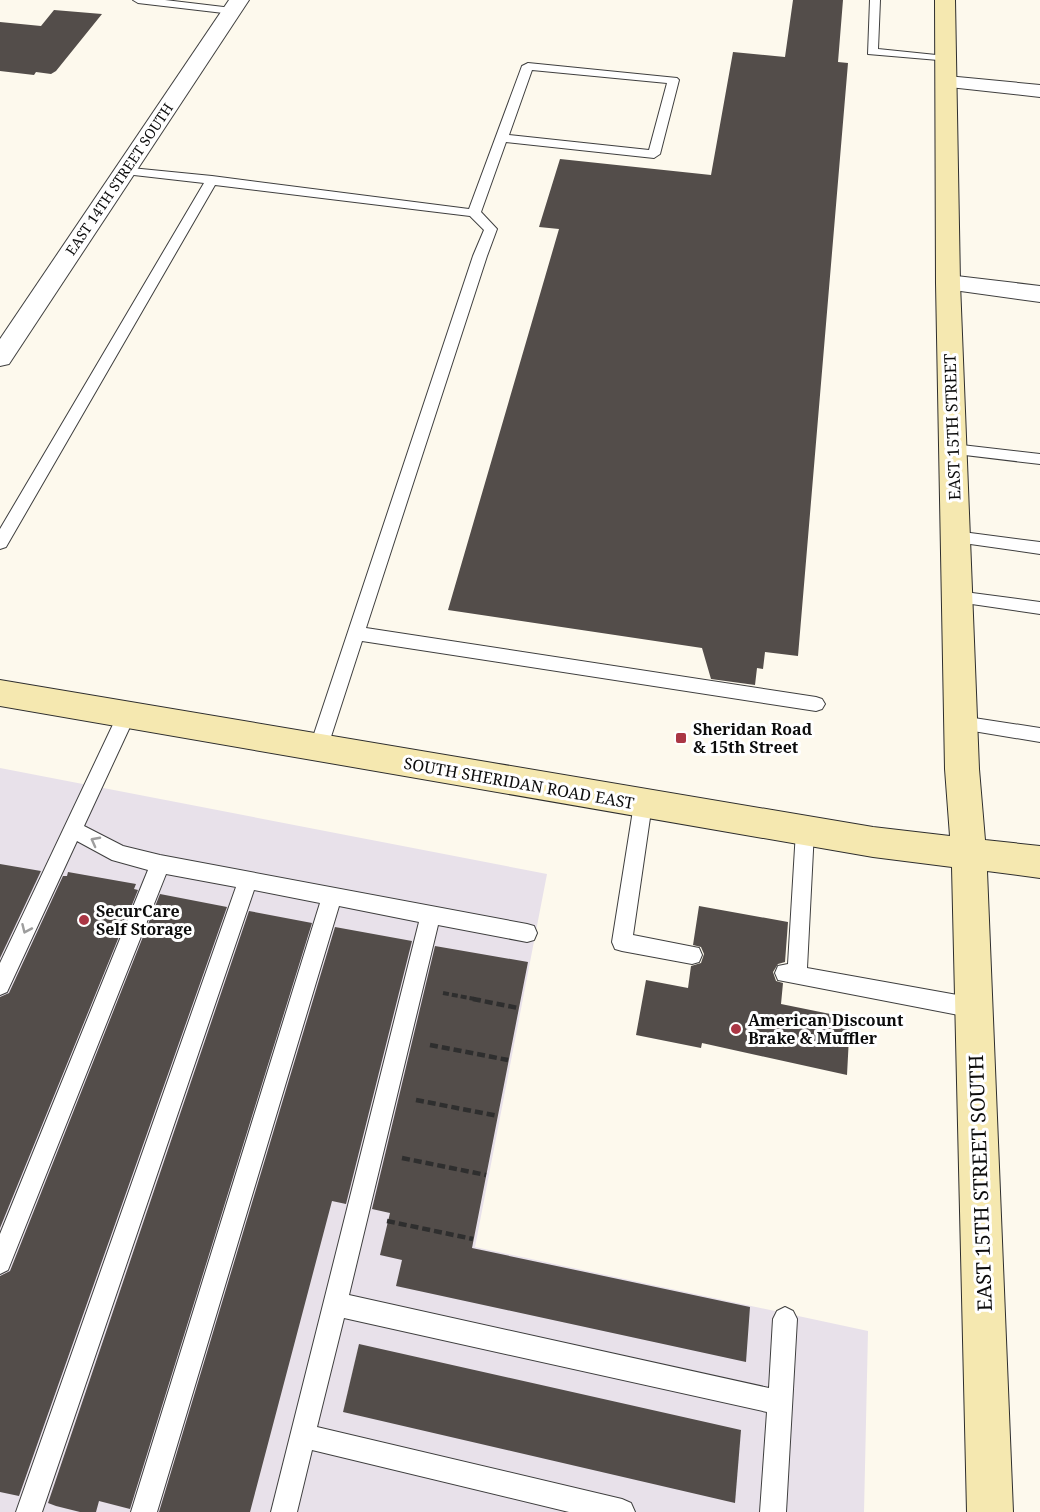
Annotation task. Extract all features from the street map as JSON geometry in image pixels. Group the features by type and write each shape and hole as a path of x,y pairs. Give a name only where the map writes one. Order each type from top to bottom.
{"main road":[{"name":"EAST 15TH STREET","path":"945,0 948,283 955,537 962,769 969,854"},
{"name":"SOUTH SHERIDAN ROAD EAST","path":"0,693 873,843 1040,862"},
{"name":"EAST 15TH STREET SOUTH","path":"969,854 990,1512"}],"street":[{"name":"EAST 14TH STREET SOUTH","path":"2,350 235,5"},
{"path":"946,82 1040,91"},
{"path":"948,283 1040,294"}],"lane":[{"path":"138,0 235,5"},
{"path":"874,0 872,52 946,59"},
{"path":"474,213 528,66 673,81 654,154 502,138"},
{"path":"125,170 474,213 491,229 480,256 318,749"},
{"path":"0,543 212,180"},
{"path":"953,449 1040,459"},
{"path":"955,537 1040,548"},
{"path":"957,597 1040,608"},
{"path":"356,633 816,704"},
{"path":"0,985 126,716"},
{"path":"961,723 1040,735"},
{"path":"643,804 622,942 692,956"},
{"path":"72,829 119,854 160,864 527,933"},
{"path":"805,831 791,974 974,1008"},
{"path":"0,1262 160,864"},
{"path":"29,1512 248,880"},
{"path":"144,1512 332,896"},
{"path":"284,1512 431,914"},
{"path":"335,1304 780,1403"},
{"path":"773,1512 785,1319"},
{"path":"303,1436 622,1512"}],"path":[{"path":"413,987 518,1008"},
{"path":"399,1040 508,1060"},
{"path":"386,1094 498,1116"},
{"path":"372,1152 486,1175"},
{"path":"357,1215 473,1239"}],"shaded area":[{"name":"SecurCare Self Storage","path":"0,768 547,874 475,1247 868,1331 864,1512 0,1512"}],"building":[{"path":"793,0 843,0 838,62 848,63 798,656 765,652 763,669 757,668 755,685 711,679 702,648 448,610 559,229 539,227 560,159 711,175 733,52 785,57"},
{"path":"54,10 102,14 56,71 51,74 36,72 34,75 0,71 0,22 41,26"},
{"path":"0,864 41,871 0,958"},
{"path":"68,872 136,884 134,889 138,890 0,1228 0,997 9,993 63,876 67,876"},
{"path":"160,894 227,907 19,1496 0,1492 0,1276 10,1271"},
{"path":"699,906 788,922 785,962 778,964 773,972 776,981 783,983 781,1004 850,1018 847,1075 702,1043 701,1048 636,1035 646,980 688,988 691,966 701,963 704,954 701,947 693,945"},
{"path":"249,911 312,923 130,1509 99,1501 96,1512 80,1512 56,1506 48,1503"},
{"path":"335,927 412,941 346,1204 332,1201 250,1512 159,1512"},
{"path":"435,946 528,962 472,1248 750,1307 746,1362 396,1286 402,1260 380,1255 390,1213 372,1209"},
{"path":"359,1344 741,1430 735,1503 343,1412"}],"place":[{"name":"Sheridan Road & 15th Street","path":"681,738"},
{"name":"SecurCare Self Storage","path":"84,920"},
{"name":"American Discount Brake & Muffler","path":"736,1029"}]}
